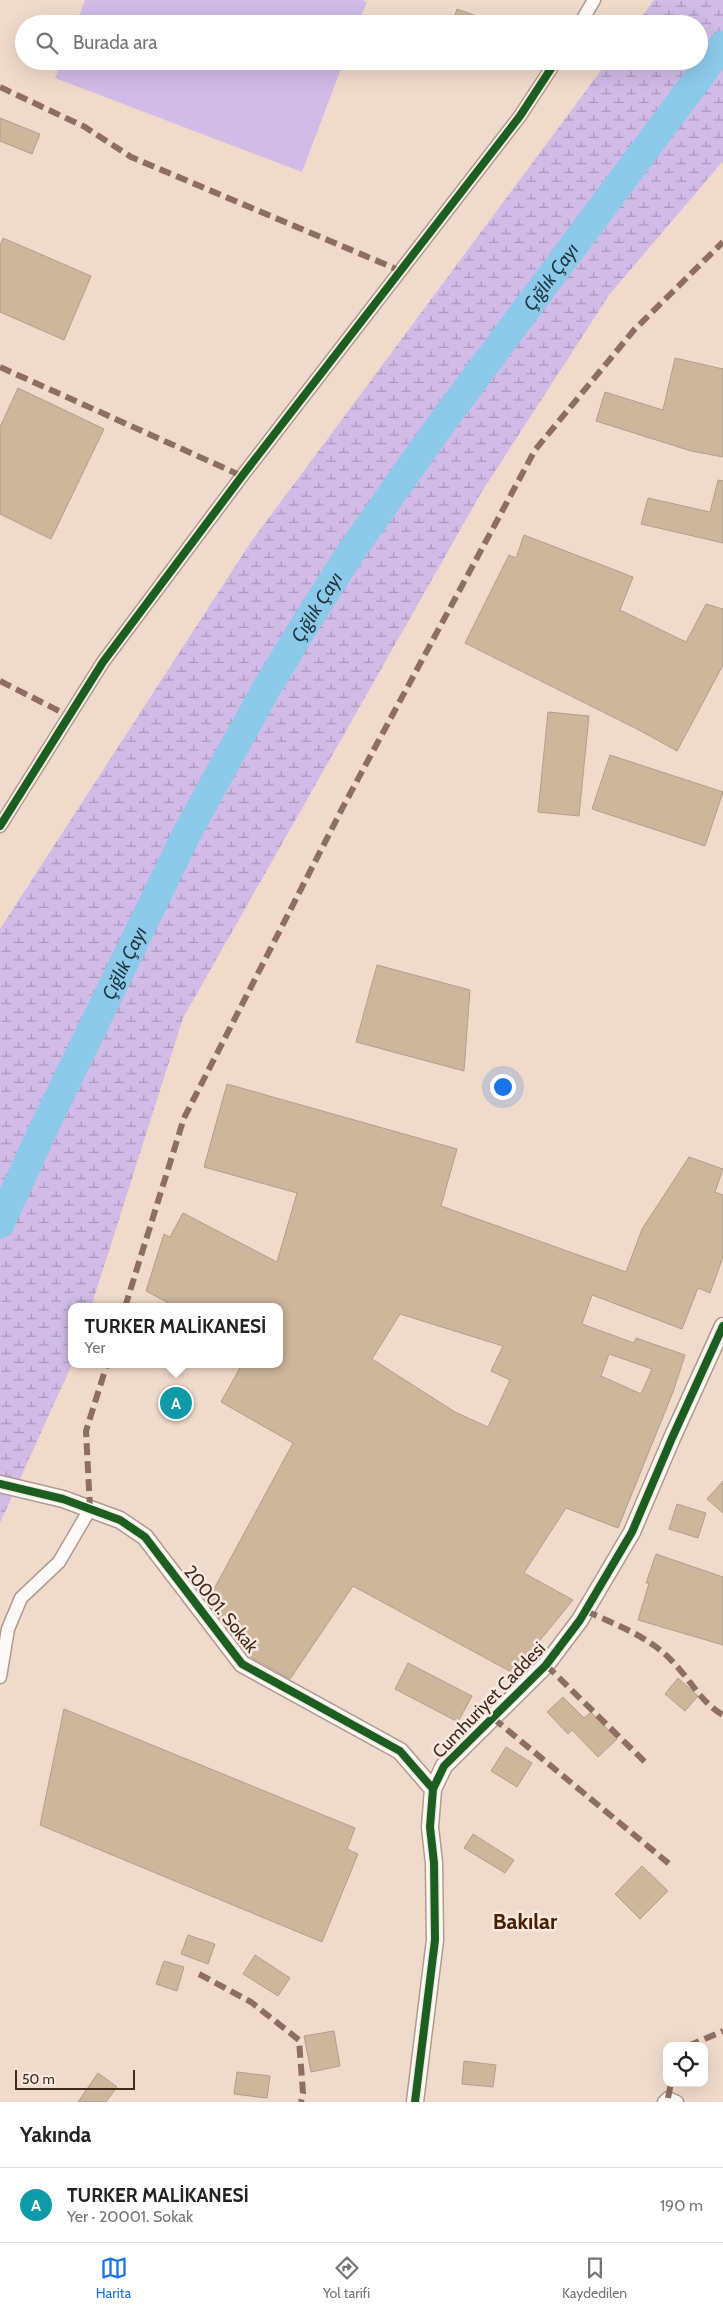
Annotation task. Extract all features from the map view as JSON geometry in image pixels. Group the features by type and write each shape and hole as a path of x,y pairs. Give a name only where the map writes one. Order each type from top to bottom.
{"street":[{"path":"585,15 594,0"},
{"path":"0,826 103,662 242,476 514,123 550,70"},
{"name":"Cumhuriyet Caddesi","path":"415,2102 435,1940 434,1863 430,1827 433,1789 444,1766 546,1665 580,1620 632,1532 723,1326"},
{"name":"20001. Sokak","path":"0,1484 63,1499 120,1520 145,1537 242,1664 400,1752 433,1789"},
{"path":"0,1677 8,1628 21,1598 59,1562 90,1509"},
{"path":"664,2102 668,2098 677,2102"}],"green space":[{"path":"85,0 362,0 367,2 362,15 79,15"},
{"path":"654,0 723,0 723,161 609,295 481,493 183,1018 92,1303 68,1303 68,1368 70,1368 0,1523 0,929 251,542 601,70 708,70 708,15 643,15"},
{"path":"58,70 341,70 302,172 55,78"}],"building":[{"path":"457,9 474,15 455,15"},
{"path":"0,118 40,134 32,154 0,141"},
{"path":"3,238 91,276 64,340 0,312 0,246"},
{"path":"675,358 723,369 723,457 691,451 596,421 605,392 663,410"},
{"path":"18,388 104,429 51,539 0,514 0,427"},
{"path":"718,480 723,481 723,543 641,524 648,498 710,512"},
{"path":"524,535 633,577 620,610 686,642 706,604 723,609 723,665 677,751 465,643 509,555 516,558"},
{"path":"548,712 589,716 579,816 538,812"},
{"path":"610,755 723,792 705,846 592,809"},
{"path":"377,965 470,990 464,1071 356,1042"},
{"path":"227,1084 457,1149 441,1206 626,1272 642,1229 689,1157 723,1169 715,1192 723,1195 723,1257 710,1293 698,1288 682,1329 592,1295 582,1324 634,1343 636,1338 685,1355 673,1392 618,1528 566,1508 524,1573 573,1600 513,1673 353,1586 290,1679 249,1656 207,1602 293,1443 221,1402 240,1368 283,1368 283,1303 168,1303 146,1291 164,1234 170,1237 183,1213 277,1262 297,1193 204,1167","holes":["400,1314 503,1346 491,1371 510,1380 488,1427 455,1412 372,1359","609,1354 652,1369 641,1394 601,1376"]},
{"path":"723,1481 723,1513 707,1499"},
{"path":"677,1504 706,1513 698,1538 669,1529"},
{"path":"656,1554 723,1577 723,1645 638,1620 649,1583 646,1583"},
{"path":"408,1663 472,1696 458,1722 395,1689"},
{"path":"678,1678 698,1696 685,1711 665,1694"},
{"path":"563,1697 584,1718 591,1712 617,1739 598,1757 572,1730 568,1734 547,1712"},
{"path":"64,1709 355,1828 347,1849 358,1854 322,1942 40,1825"},
{"path":"506,1747 532,1763 517,1787 491,1771"},
{"path":"473,1834 514,1860 505,1873 464,1848"},
{"path":"642,1866 668,1891 640,1919 615,1894"},
{"path":"188,1935 215,1944 208,1964 181,1954"},
{"path":"255,1955 290,1978 278,1996 243,1974"},
{"path":"164,1961 184,1967 177,1991 156,1984"},
{"path":"334,2031 340,2066 311,2072 304,2036"},
{"path":"464,2061 496,2065 493,2087 462,2084"},
{"path":"237,2072 270,2076 267,2098 234,2094"},
{"path":"98,2073 117,2087 106,2102 78,2102"}],"waterway":[{"name":"Çığlık Çayı","path":"708,65 723,45"},
{"name":"Çığlık Çayı","path":"0,1224 41,1134 187,833 266,689 309,618 353,549 443,421 704,70"}],"marked path":[{"path":"0,87 85,127 131,157 401,271"},
{"path":"126,1303 184,1118 344,805 535,450 634,330 723,242"},
{"path":"0,367 242,476"},
{"path":"0,681 67,715"},
{"path":"90,1509 86,1431 106,1368"},
{"path":"586,1611 630,1631 652,1644 677,1666 701,1696 723,1715"},
{"path":"546,1665 645,1762"},
{"path":"493,1718 673,1867"},
{"path":"199,1974 251,2002 299,2040 303,2093 301,2102"},
{"path":"697,2042 723,2031"},
{"path":"668,2098 670,2087"}],"cycle path":[{"path":"0,826 103,662 242,476 520,116 550,70"},
{"path":"415,2102 435,1940 434,1863 430,1827 433,1789 444,1766 546,1665 580,1620 632,1532 723,1326"},
{"path":"0,1484 63,1499 120,1520 145,1537 242,1664 400,1751 433,1789"}],"place":[{"name":"TURKER MALİKANESİ","path":"176,1403"}],"district":[{"name":"Bakılar","path":"525,1921"}]}
